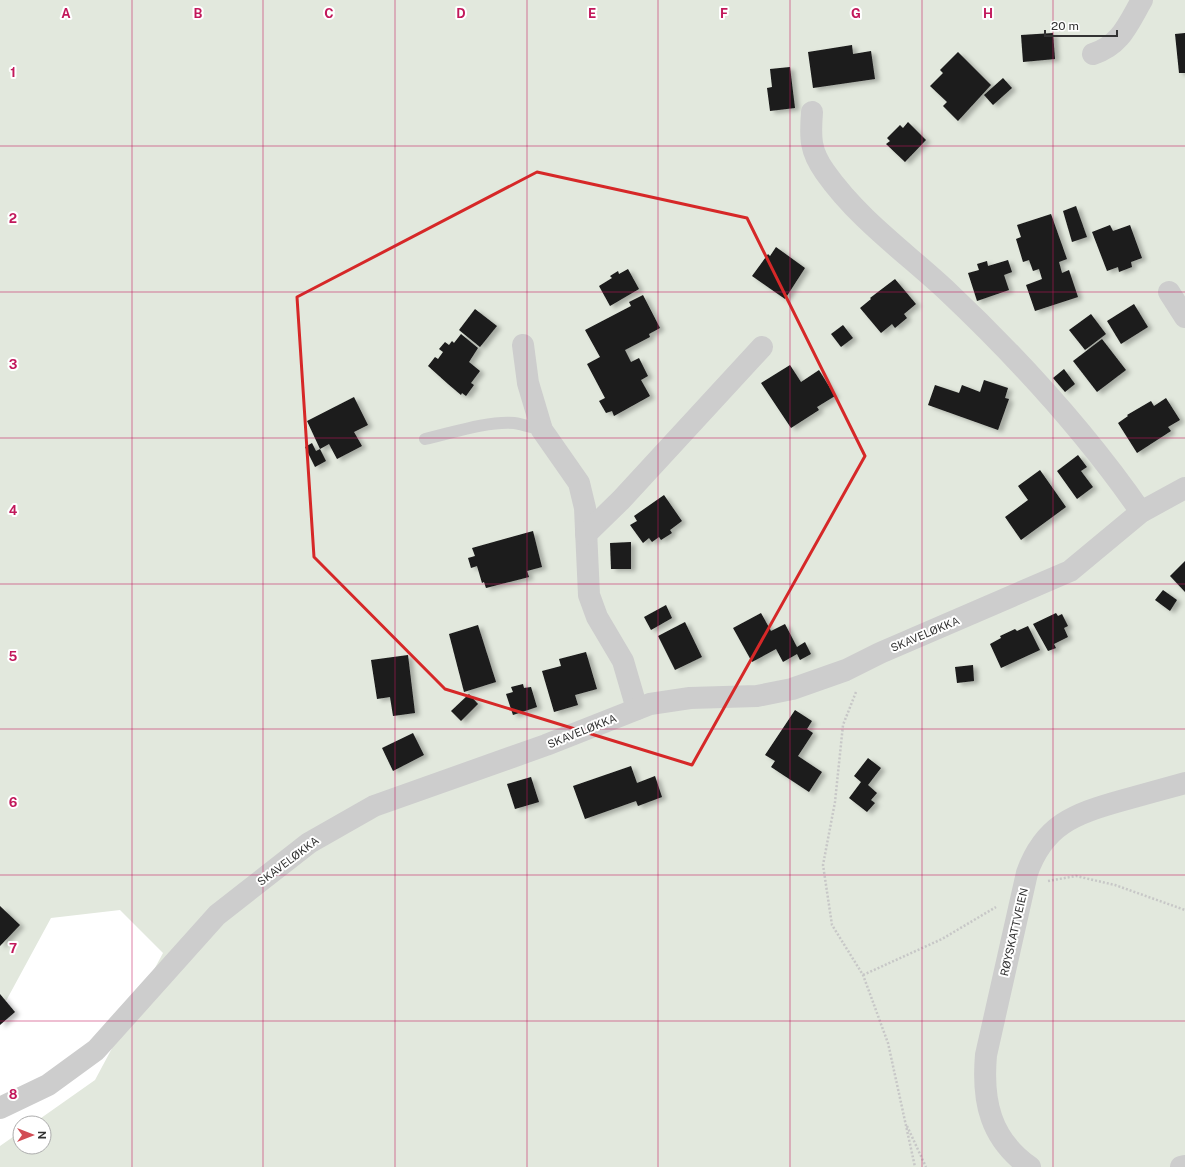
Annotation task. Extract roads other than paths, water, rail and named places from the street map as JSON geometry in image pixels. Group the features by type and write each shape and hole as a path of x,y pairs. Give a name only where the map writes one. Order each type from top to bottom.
{"street":[{"path":"1094,54 1106,50 1119,40 1142,0"},
{"path":"812,112 810,137 815,154 824,172 873,227 946,290 1049,396 1124,488 1141,512"},
{"path":"1169,292 1185,317"},
{"path":"523,345 528,383 542,430 579,483 585,508 589,595 597,617 623,661 637,709"},
{"path":"586,534 621,500 762,347"},
{"name":"SKAVELØKKA","path":"0,1108 48,1085 96,1050 217,915 309,843 374,806 546,746 650,704 690,698 757,696 792,689 846,670 880,653 1070,571 1141,512 1185,488"},
{"name":"RØYSKATTVEIEN","path":"1030,1167 1013,1152 998,1133 989,1111 984,1080 988,1048 1027,873 1032,860 1039,847 1053,830 1070,818 1090,809 1185,783"},
{"path":"1181,1167 1185,1166"}],"lane":[{"path":"425,440 468,429 505,423 516,423 542,430"}]}
